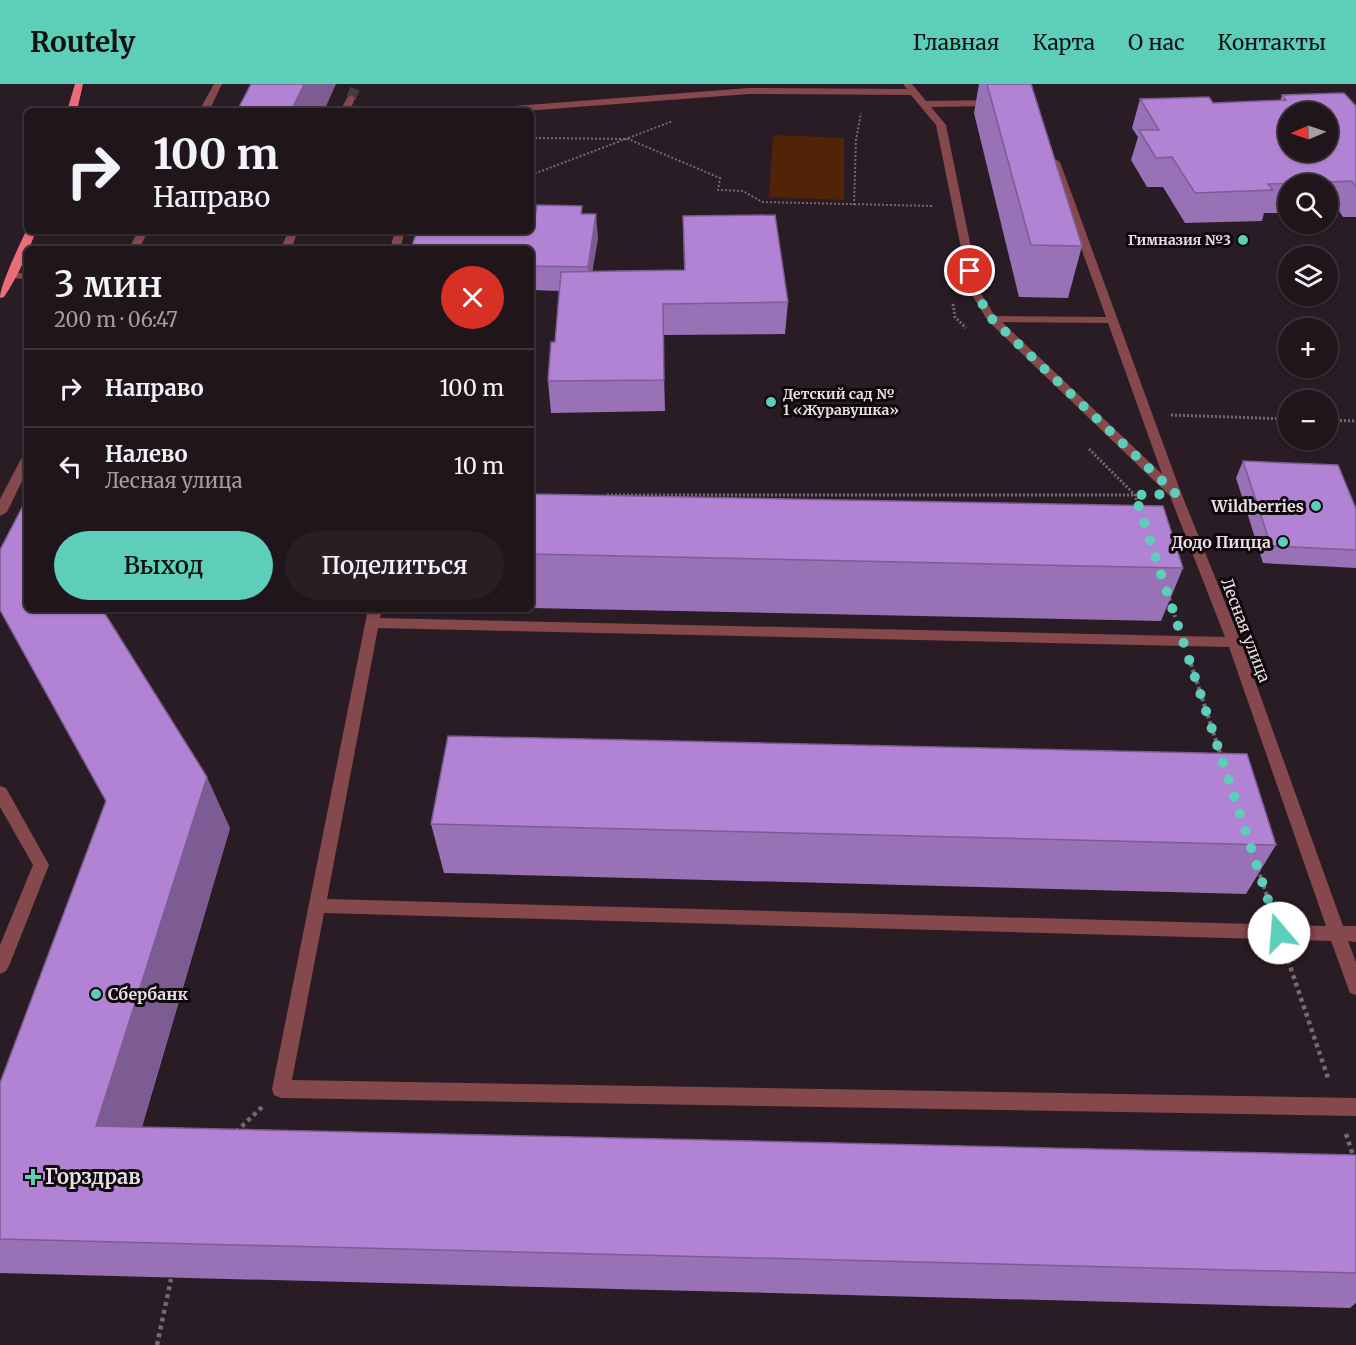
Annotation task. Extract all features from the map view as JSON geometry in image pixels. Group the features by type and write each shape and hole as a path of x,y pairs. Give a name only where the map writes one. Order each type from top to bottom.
{"main road":[{"path":"73,108 80,84"},
{"path":"0,296 13,276 24,248"}],"street":[{"path":"206,108 218,84"},
{"path":"528,108 749,91 864,92 911,88"},
{"name":"Лесная улица","path":"911,88 941,125 975,292 992,319 1176,494 1234,642 1356,987"},
{"path":"346,108 351,98"},
{"path":"926,104 1003,103"},
{"path":"1049,146 1176,494"},
{"path":"13,276 24,276"},
{"path":"992,319 1112,320"},
{"path":"0,512 24,465"},
{"path":"1234,642 374,616 281,1089 1356,1107"},
{"path":"0,792 41,865 0,966"},
{"path":"316,906 1356,934"}],"path":[{"path":"854,205 856,140 864,92"},
{"path":"534,174 683,117"},
{"path":"534,138 628,139 720,178 718,190 743,191 762,202 956,207"},
{"path":"932,206 934,217"},
{"path":"951,295 955,317 972,333"},
{"path":"1147,416 1278,419"},
{"path":"1338,420 1356,421"},
{"path":"1086,446 1135,495 1142,517"},
{"path":"602,495 1176,494"},
{"path":"1168,596 1224,764"},
{"path":"1257,866 1356,1164"},
{"path":"232,1136 281,1089"},
{"path":"157,1345 171,1279"}],"shaded area":[{"path":"773,135 844,138 844,200 769,197"}],"building":[{"path":"251,84 304,84 292,108 239,108"},
{"path":"987,84 1031,84 1082,246 1031,245"},
{"path":"1344,93 1356,106 1356,187 1352,181 1338,182 1338,174 1278,174 1278,184 1268,184 1273,190 1195,193 1172,157 1156,158 1139,130 1159,130 1140,99 1209,97 1213,103 1286,100 1282,95"},
{"path":"537,205 582,206 581,214 596,214 588,267 534,266 534,246 412,246 416,234 534,234 534,213 536,213"},
{"path":"775,215 788,302 663,304 664,380 548,381 551,342 555,342 561,272 685,270 683,216"},
{"path":"1243,461 1338,465 1356,509 1356,550 1271,546"},
{"path":"534,494 1163,506 1183,568 534,554"},
{"path":"24,504 24,612 104,612 207,777 96,1126 1356,1155 1356,1273 0,1239 0,1083 106,801 0,610 0,550"},
{"path":"448,736 1247,754 1276,845 431,824"}],"tunnel":[{"path":"351,98 357,84"}],"place":[{"name":"Гимназия №3","path":"1243,240"},
{"name":"Детский сад № 1 «Журавушка»","path":"771,402"},
{"name":"Wildberries","path":"1316,506"},
{"name":"Додо Пицца","path":"1283,542"},
{"name":"Сбербанк","path":"96,994"},
{"name":"Горздрав","path":"33,1177"}],"route":[{"path":"970,271 975,292 992,319 1176,494 1135,495 1279,933"}]}
